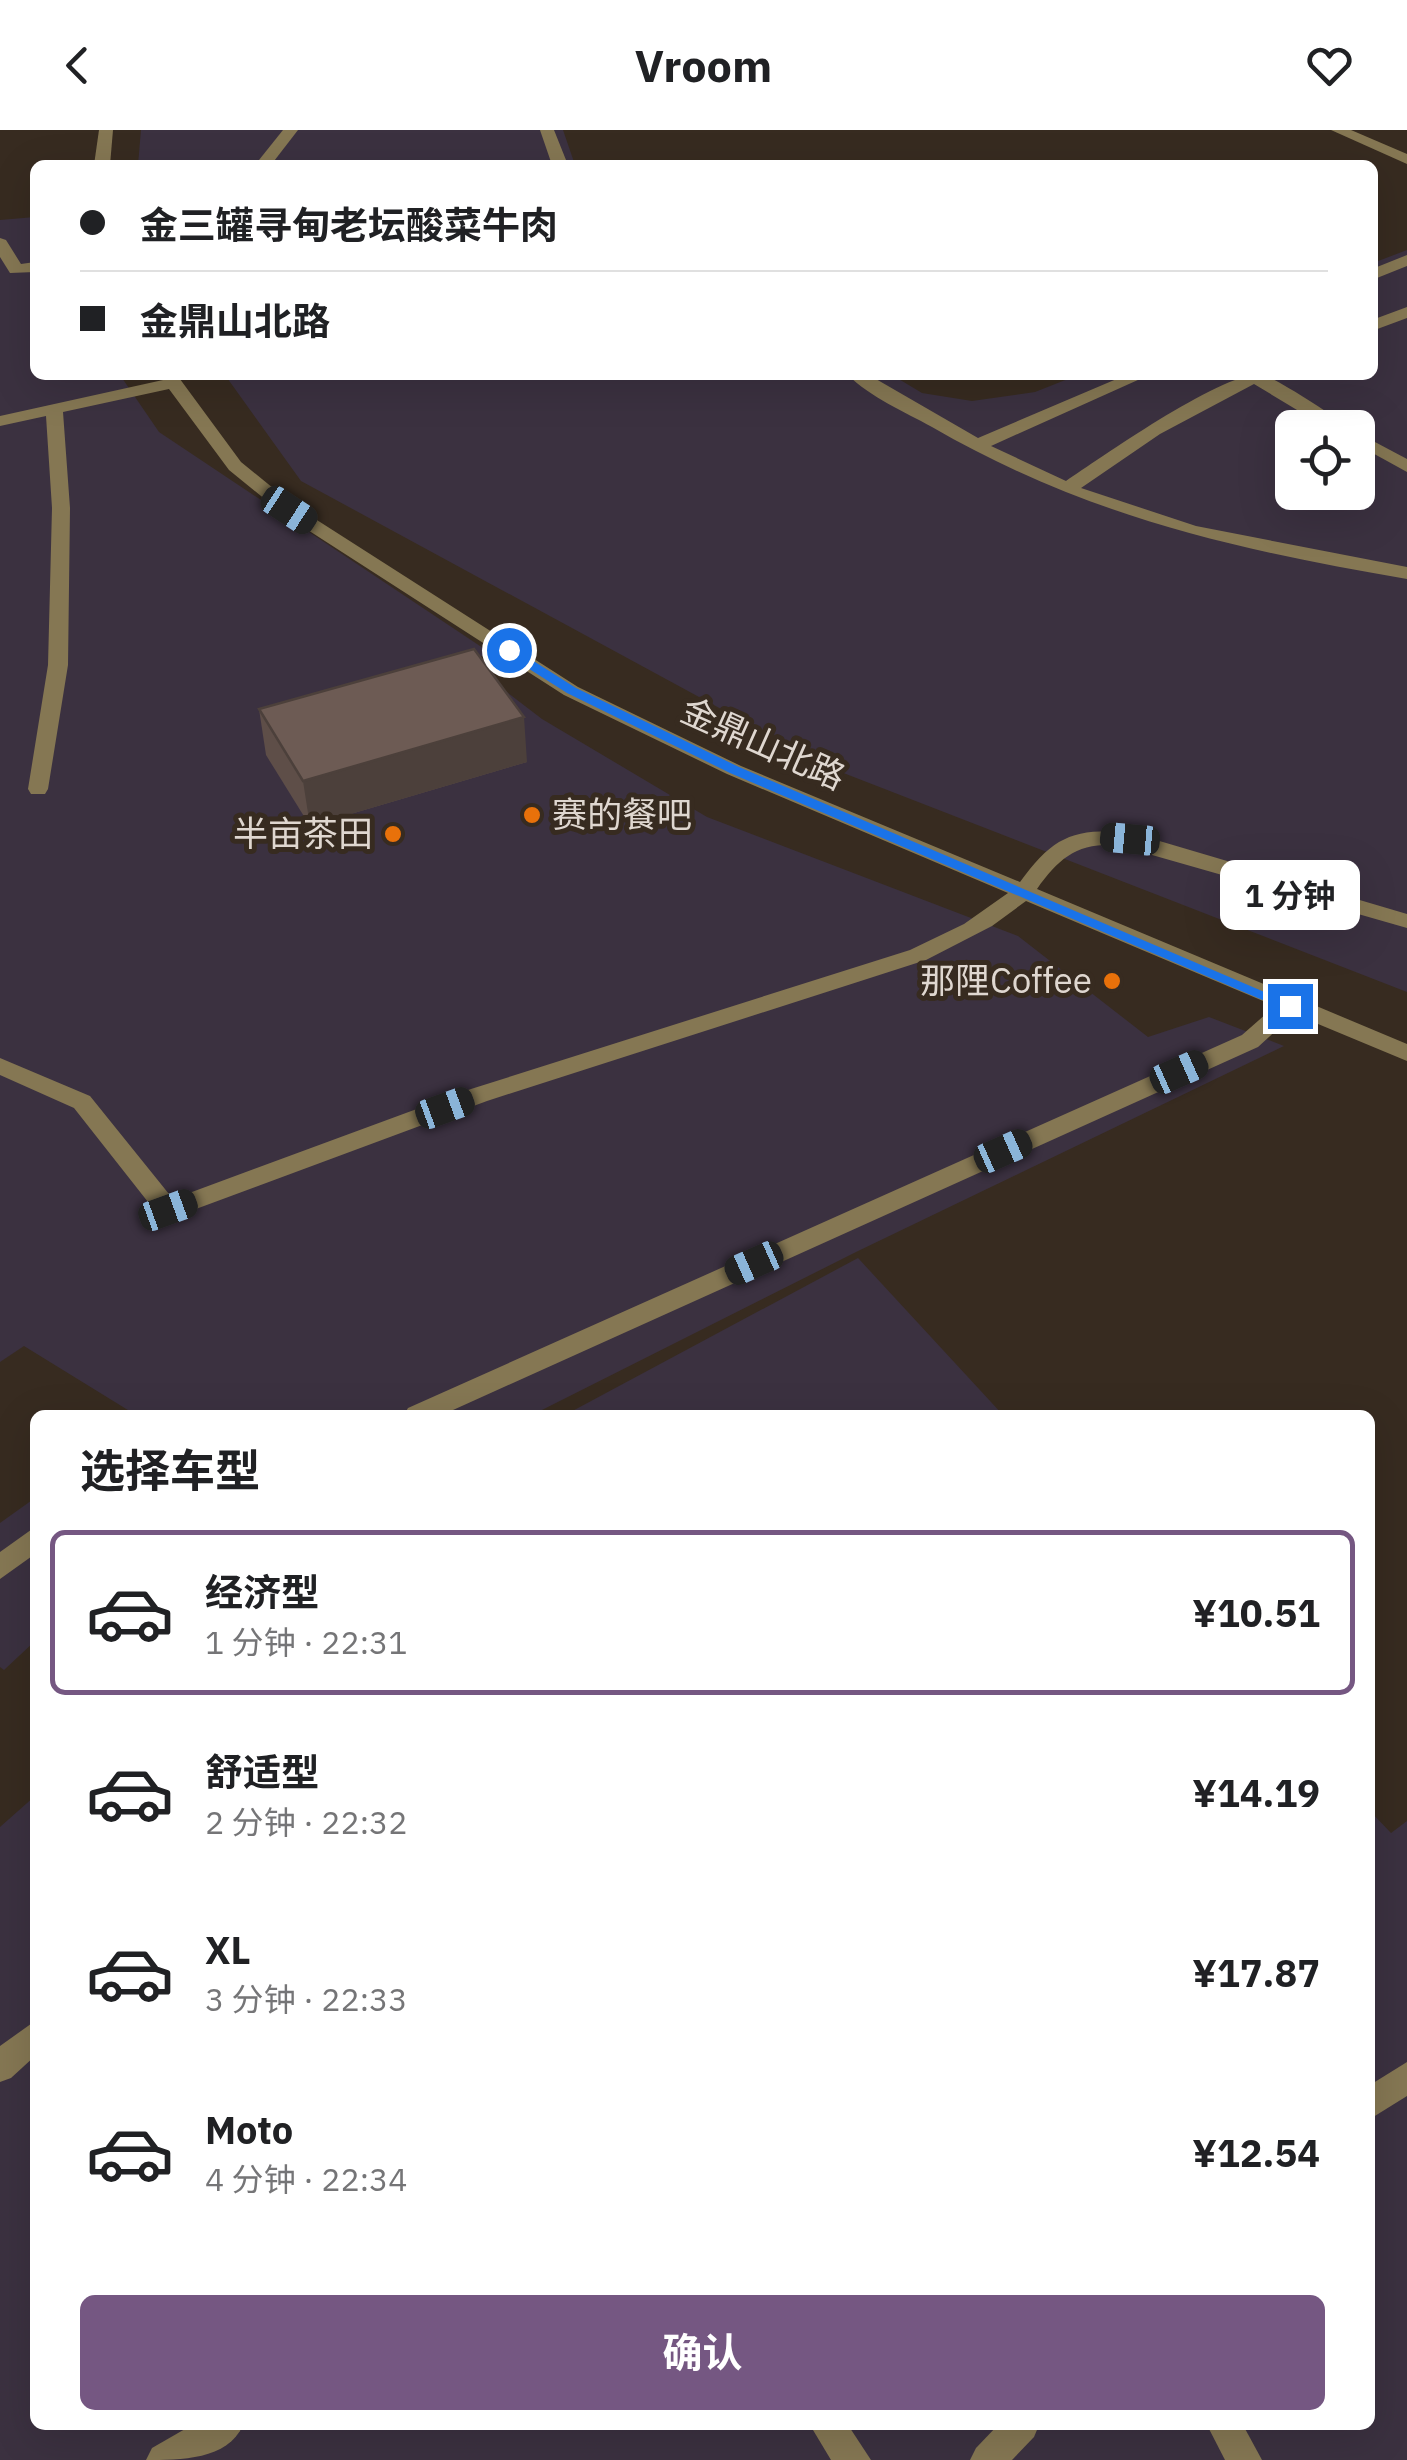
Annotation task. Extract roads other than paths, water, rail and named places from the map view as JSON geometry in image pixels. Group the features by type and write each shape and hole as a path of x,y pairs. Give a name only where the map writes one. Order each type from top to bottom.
{"street":[{"path":"103,160 106,130"},
{"path":"267,160 291,130"},
{"path":"547,130 558,160"},
{"path":"1338,130 1407,159"},
{"path":"0,243 16,270 30,268"},
{"path":"1378,272 1407,260"},
{"path":"1378,324 1407,312"},
{"path":"0,421 166,380"},
{"name":"金鼎山北路","path":"171,380 235,466 289,510 572,690 734,770 1407,1054"},
{"path":"865,380 975,446 1067,489 1229,541 1407,572"},
{"path":"975,446 1128,380"},
{"path":"1067,489 1154,430 1248,380"},
{"path":"1262,380 1311,410"},
{"path":"38,789 58,666 61,508 54,410"},
{"path":"1375,448 1407,466"},
{"path":"0,1066 82,1102 168,1210 479,1095 918,955 974,929 1022,893 1047,860 1068,843 1090,836 1130,839 1407,921"},
{"path":"429,1410 1250,1040 1290,1006"},
{"path":"0,1568 30,1542"},
{"path":"0,2067 30,2040"},
{"path":"1375,2100 1407,2076"},
{"path":"164,2460 217,2430"},
{"path":"831,2430 853,2460"},
{"path":"988,2460 1017,2430"},
{"path":"1227,2430 1244,2460"}],"place":[{"name":"赛的餐吧","path":"532,815"},
{"name":"半亩茶田","path":"393,834"},
{"name":"那䧉Coffee","path":"1112,981"}]}
